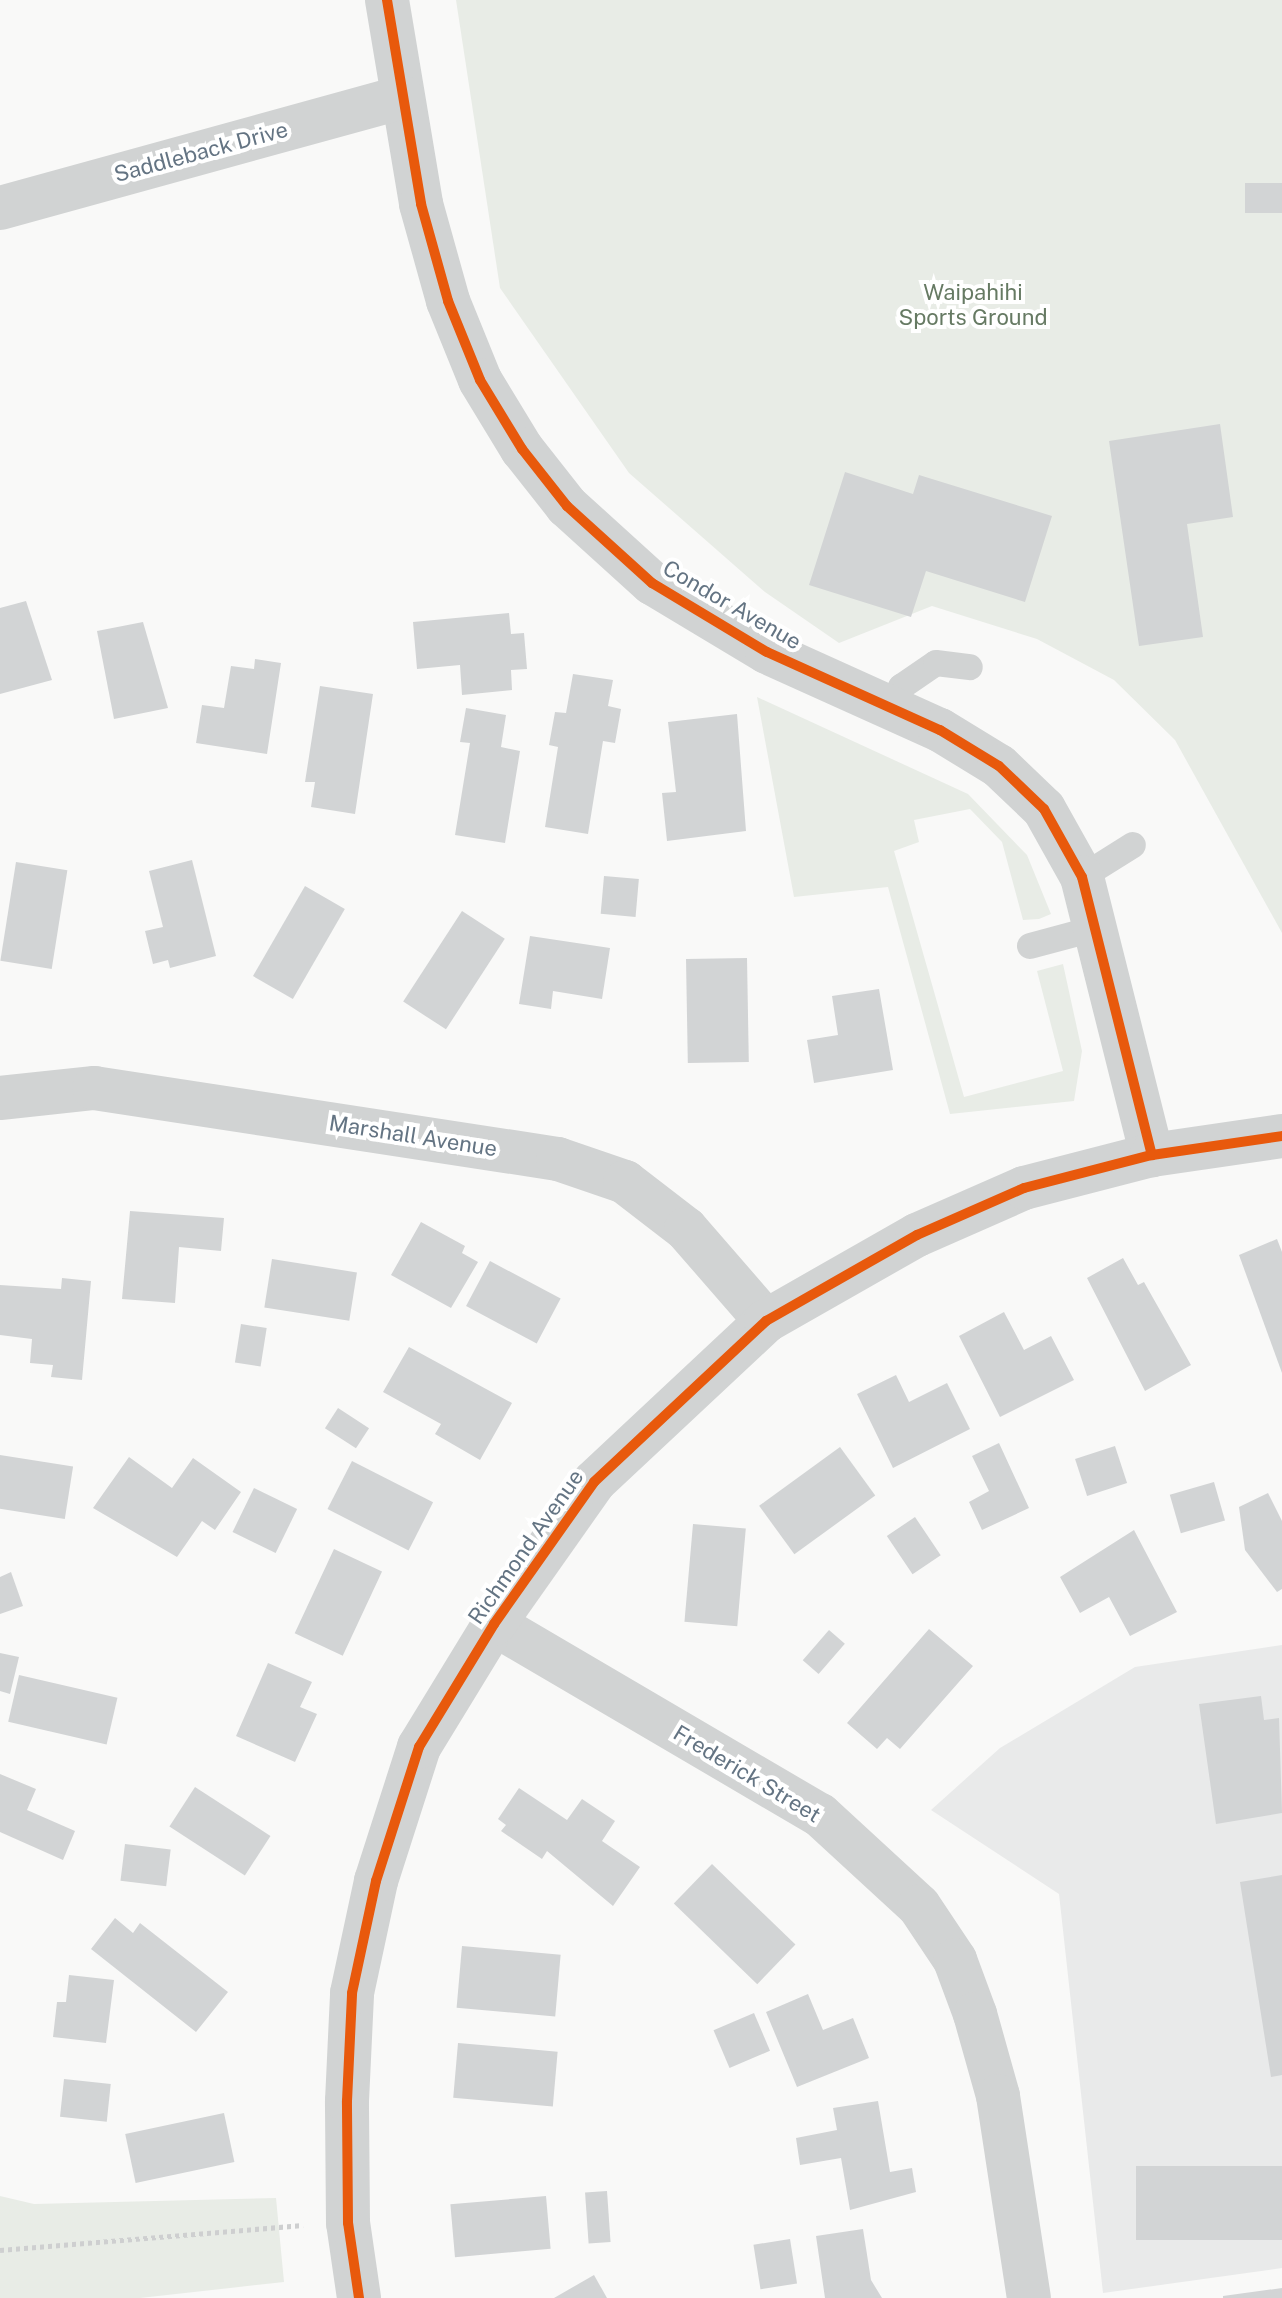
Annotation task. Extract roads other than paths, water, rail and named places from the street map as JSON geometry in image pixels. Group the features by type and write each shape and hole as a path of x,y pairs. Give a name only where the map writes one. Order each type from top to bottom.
{"street":[{"name":"Condor Avenue","path":"387,0 402,97 448,301 480,380 522,449 567,506 652,583 767,652 999,766 1044,809 1082,877 1152,1155"},
{"name":"Saddleback Drive","path":"0,208 402,97"},
{"name":"Marshall Avenue","path":"0,1098 94,1088 558,1159 625,1182 686,1229 766,1321"},
{"name":"Richmond Avenue","path":"359,2298 348,2223 352,1993 376,1881 419,1747 494,1624 594,1482 766,1321 917,1235 1024,1188 1152,1155 1282,1136"},
{"name":"Frederick Street","path":"494,1624 820,1815 919,1906 955,1960 983,2041 998,2096 1029,2298"}],"lane":[{"path":"888,709 916,673 936,663 970,667"},
{"path":"1082,877 1133,845"},
{"path":"1030,946 1097,928"}],"park label":[{"name":"Waipahihi Sports Ground","path":"973,304"}]}
